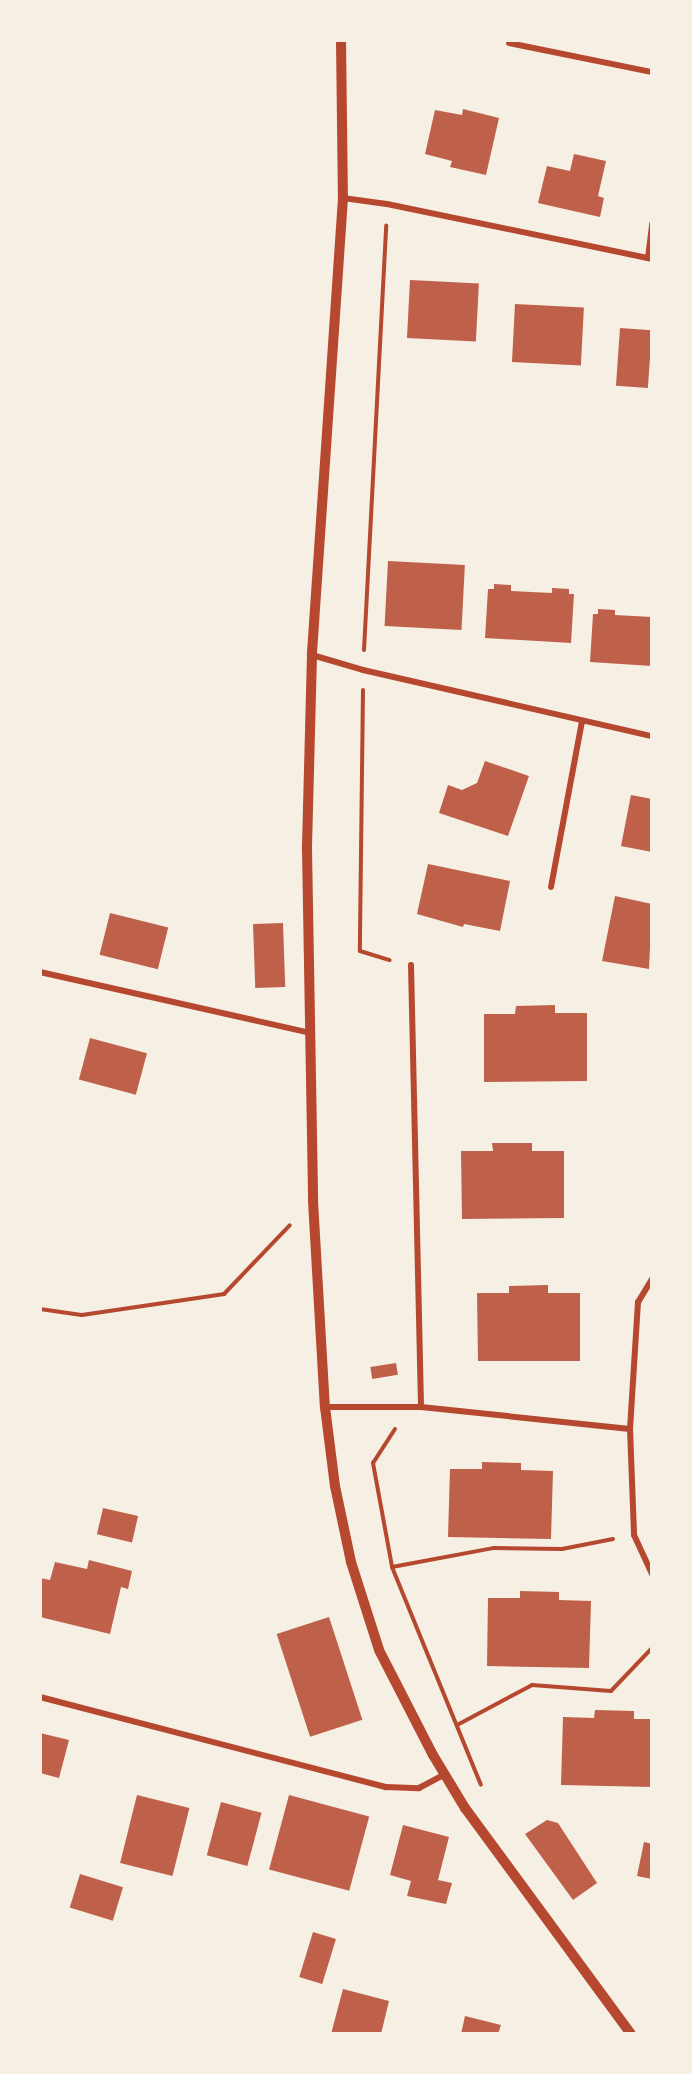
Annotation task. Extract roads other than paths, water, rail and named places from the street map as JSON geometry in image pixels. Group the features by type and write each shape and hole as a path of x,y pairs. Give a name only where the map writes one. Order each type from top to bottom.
{"street":[{"path":"342,40 343,198 312,655 307,849 313,1201 325,1407 335,1486 351,1562 376,1639 445,1774 465,1808 631,2034"},
{"path":"508,43 651,72"},
{"path":"343,198 387,204 650,259 651,223"},
{"path":"312,655 363,670 651,736"},
{"path":"551,886 582,721"},
{"path":"411,965 421,1407"},
{"path":"40,972 310,1033"},
{"path":"651,1279 638,1302 630,1429 634,1535 651,1574"},
{"path":"325,1407 421,1407 630,1429"},
{"path":"40,1697 386,1787 419,1788 445,1774"}]}
